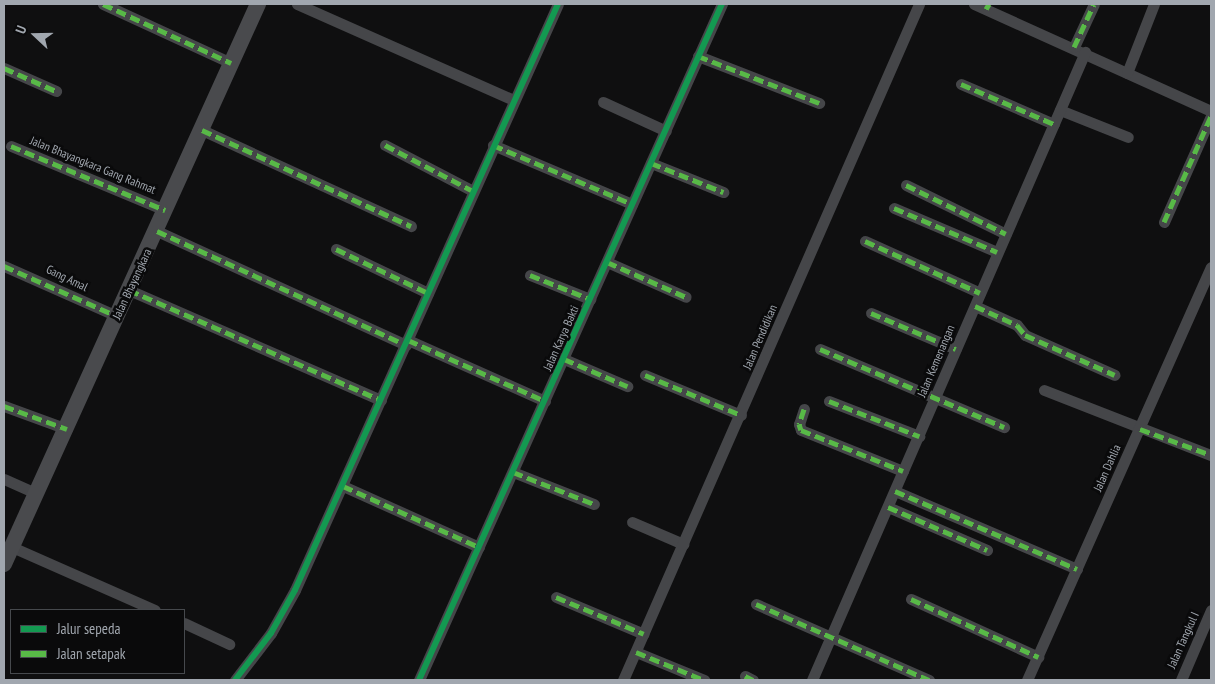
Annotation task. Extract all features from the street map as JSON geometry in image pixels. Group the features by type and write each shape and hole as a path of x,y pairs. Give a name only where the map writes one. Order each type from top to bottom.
{"main road":[{"name":"Jalan Bhayangkara","path":"4,564 157,231 258,4"}],"street":[{"path":"103,4 231,63"},
{"path":"297,4 514,100"},
{"path":"235,680 281,618 343,486 473,190 558,4"},
{"name":"Jalan Karya Bakti","path":"419,680 722,4"},
{"name":"Jalan Pendidikan","path":"623,680 741,415 919,4"},
{"path":"974,4 988,6 1126,73 1211,111"},
{"path":"1074,47 1094,4"},
{"path":"1126,73 1154,4"},
{"name":"Jalan Kemenangan","path":"812,680 1085,52"},
{"path":"698,56 819,103"},
{"path":"4,68 56,91"},
{"path":"961,84 1054,124"},
{"path":"603,102 666,131"},
{"path":"1060,110 1128,137"},
{"path":"1164,222 1211,116"},
{"path":"202,130 412,226"},
{"path":"385,145 473,190"},
{"name":"Jalan Bhayangkara Gang Rahmat","path":"11,146 165,210"},
{"path":"493,146 632,204"},
{"path":"651,163 723,192"},
{"path":"906,185 1006,234"},
{"path":"894,208 997,252"},
{"path":"157,231 545,401"},
{"path":"866,241 980,293"},
{"path":"336,249 428,293"},
{"path":"607,262 686,297"},
{"name":"Gang Amal","path":"4,266 117,316"},
{"name":"Jalan Dahlia","path":"1027,680 1211,267"},
{"path":"530,275 590,300"},
{"path":"129,290 381,400"},
{"path":"975,306 1017,325 1026,335 1115,375"},
{"path":"871,313 956,349"},
{"path":"820,349 1004,427"},
{"path":"564,359 627,386"},
{"path":"645,375 741,415"},
{"path":"1044,390 1140,429 1211,455"},
{"path":"829,401 919,436"},
{"path":"4,406 67,429"},
{"path":"804,409 799,424 801,430 903,471"},
{"path":"513,472 594,504"},
{"path":"4,480 36,493"},
{"path":"343,486 479,547"},
{"path":"895,491 1077,569"},
{"path":"888,507 987,550"},
{"path":"632,522 684,544"},
{"path":"12,547 153,609"},
{"path":"556,597 644,634"},
{"path":"911,600 1038,657"},
{"path":"756,604 830,639 929,680"},
{"name":"Jalan Tangkul I","path":"1181,680 1211,610"},
{"path":"185,623 229,644"},
{"path":"636,652 704,680"}],"marked path":[{"path":"103,4 231,63"},
{"path":"986,9 989,4"},
{"path":"1074,47 1094,4"},
{"path":"698,56 819,103"},
{"path":"4,68 56,91"},
{"path":"961,84 1054,124"},
{"path":"1164,222 1211,116"},
{"path":"202,130 411,226"},
{"path":"385,145 473,191"},
{"path":"493,145 632,204"},
{"path":"11,146 165,210"},
{"path":"651,163 723,192"},
{"path":"906,185 1006,234"},
{"path":"894,208 997,252"},
{"path":"157,231 406,345"},
{"path":"865,241 980,293"},
{"path":"336,249 428,293"},
{"path":"607,262 686,297"},
{"path":"4,266 117,316"},
{"path":"530,275 590,299"},
{"path":"129,290 381,400"},
{"path":"975,306 1017,325 1025,335 1115,375"},
{"path":"871,313 956,349"},
{"path":"408,340 545,401"},
{"path":"820,349 1004,427"},
{"path":"564,359 627,386"},
{"path":"645,375 741,415"},
{"path":"829,401 919,436"},
{"path":"4,406 67,429"},
{"path":"804,409 799,424 801,430 903,471"},
{"path":"1140,429 1211,455"},
{"path":"513,472 594,504"},
{"path":"343,486 479,547"},
{"path":"895,491 1077,569"},
{"path":"888,507 987,550"},
{"path":"556,597 644,634"},
{"path":"911,599 1038,657"},
{"path":"756,604 929,680"},
{"path":"636,652 704,680"},
{"path":"745,676 753,680"}],"cycle path":[{"path":"235,680 271,633 295,590 558,4"},
{"path":"419,680 722,4"}]}
